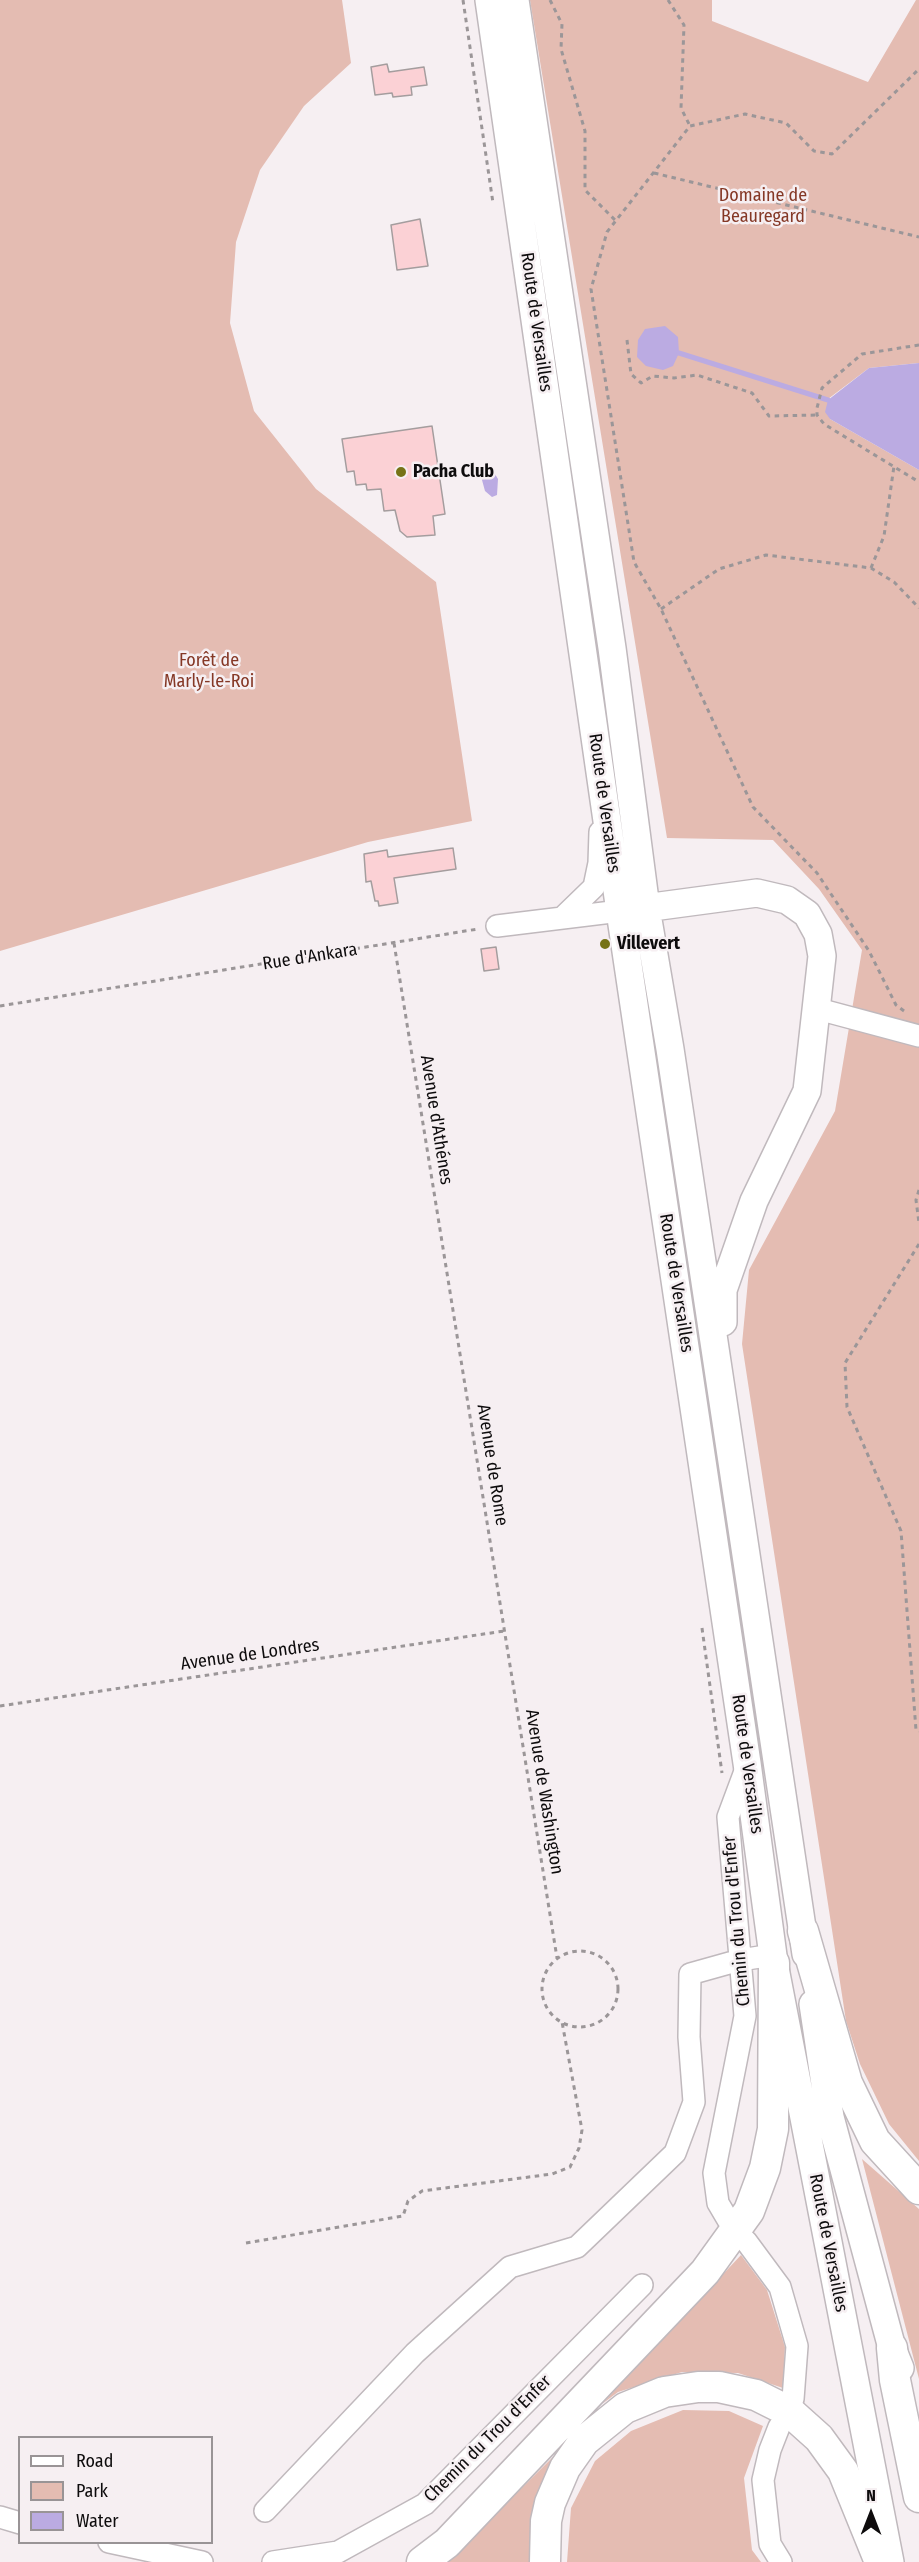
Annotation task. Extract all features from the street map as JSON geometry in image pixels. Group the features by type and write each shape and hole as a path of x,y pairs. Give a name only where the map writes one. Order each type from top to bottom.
{"highway":[{"path":"802,1931 847,2083 875,2141 919,2189"},
{"path":"422,2562 447,2543 705,2272 749,2211 765,2168 773,2128 774,1959"},
{"path":"892,2349 895,2380 919,2497"},
{"path":"545,2562 546,2521 550,2503 565,2468 584,2441 611,2417 642,2400 664,2392 698,2387 718,2387 756,2395 790,2412 819,2438 843,2471 879,2562"}],"main road":[{"name":"Route de Versailles","path":"489,0 774,1959 890,2562"},
{"name":"Route de Versailles","path":"515,0 612,648 646,908 670,1049 830,2117 892,2349 905,2381 919,2436"},
{"path":"620,911 757,893 787,900 807,914 818,934 822,956 818,1009 807,1091 754,1201 723,1290 722,1395"}],"street":[{"path":"562,918 584,899 595,884 599,863 601,780"},
{"path":"497,926 620,911"},
{"path":"818,1009 915,1034"},
{"name":"Chemin du Trou d'Enfer","path":"728,2220 718,2203 714,2173 745,2016 728,1817 747,1764"},
{"path":"265,2511 415,2353 510,2267 578,2247 675,2153 694,2102 689,2037 690,1974 740,1960 774,1959"},
{"path":"746,2241 780,2287 797,2346 793,2399"},
{"name":"Chemin du Trou d'Enfer","path":"273,2562 338,2552 424,2504 642,2285"},
{"path":"779,2427 770,2450 763,2480 770,2544 781,2562"},
{"path":"0,2517 18,2522"},
{"path":"118,2544 202,2562"}],"path":[{"path":"550,0 562,24 561,49 585,131 585,190 616,221"},
{"path":"668,0 684,25 681,108 690,126"},
{"path":"915,1034 913,1020 896,1005 868,951 817,873 753,807 661,609 634,562 591,289 607,232 690,126 745,114 786,123 814,151 832,154 919,69"},
{"path":"654,173 919,237"},
{"path":"627,340 631,374 641,384 654,376 674,378 696,375 752,393 769,416 817,415"},
{"path":"919,345 862,354 822,388 817,408 817,415 824,424 919,482"},
{"path":"871,568 884,536 894,466"},
{"path":"661,609 719,569 766,555 871,568 894,582 919,608"},
{"name":"Rue d'Ankara","path":"0,1006 497,926"},
{"name":"Avenue d'Athénes","path":"394,943 452,1302"},
{"path":"919,1190 916,1200 919,1223"},
{"path":"919,1244 844,1363 847,1407 901,1531 916,1730 919,1731"},
{"name":"Avenue de Rome","path":"452,1302 504,1631"},
{"name":"Avenue de Londres","path":"0,1706 504,1631"},
{"name":"Avenue de Washington","path":"504,1631 557,1958"},
{"path":"568,1952 592,1953 612,1968 618,1991 615,2003 608,2014 587,2026 574,2026 562,2022 552,2015 545,2004 542,1991 543,1978 548,1967 568,1952"},
{"path":"246,2242 403,2216 408,2201 422,2191 552,2174 570,2167 579,2148 582,2130 562,2022"}],"green space":[{"name":"Forêt de Marly-le-Roi","path":"0,0 342,0 351,63 304,106 260,170 236,242 230,323 254,411 316,489 436,582 472,821 368,842 0,951"},
{"name":"Domaine de Beauregard","path":"530,0 712,0 712,21 868,82 916,0 919,0 919,363 869,368 828,399 830,419 919,470 919,2161 889,2124 860,2064 846,2021 742,1344 749,1270 835,1111 862,950 819,889 773,840 667,838"},
{"path":"862,2159 919,2209 919,2379"},
{"path":"741,2255 767,2290 785,2347 783,2388 738,2373 682,2372 618,2392 602,2404"},
{"path":"683,2410 729,2411 763,2426 744,2478 752,2550 761,2562 567,2562 571,2508 595,2461 631,2431"},
{"path":"555,2455 536,2497 530,2562 447,2562"}],"water":[{"path":"665,326 678,337 679,353 673,366 663,370 646,366 637,357 638,340 645,329"},
{"path":"919,363 919,470 830,419 825,412 828,400 869,368"},
{"path":"486,466 490,466 498,479 497,495 492,497 485,491 482,480"}],"building":[{"path":"387,64 389,72 424,67 427,85 411,87 412,95 393,97 392,93 375,95 371,67"},
{"path":"420,219 428,266 397,270 391,225"},
{"path":"432,426 445,514 433,516 435,535 407,537 400,531 395,510 384,511 381,489 367,490 366,484 356,485 354,471 347,472 342,439"},
{"path":"453,848 456,869 394,878 398,903 379,906 378,901 375,901 371,881 366,882 364,854 387,850 388,857"},
{"path":"496,947 499,969 484,971 481,949"}],"waterway":[{"path":"679,353 828,400"}],"place":[{"name":"Pacha Club","path":"401,472"},
{"name":"Villevert","path":"605,944"}]}
